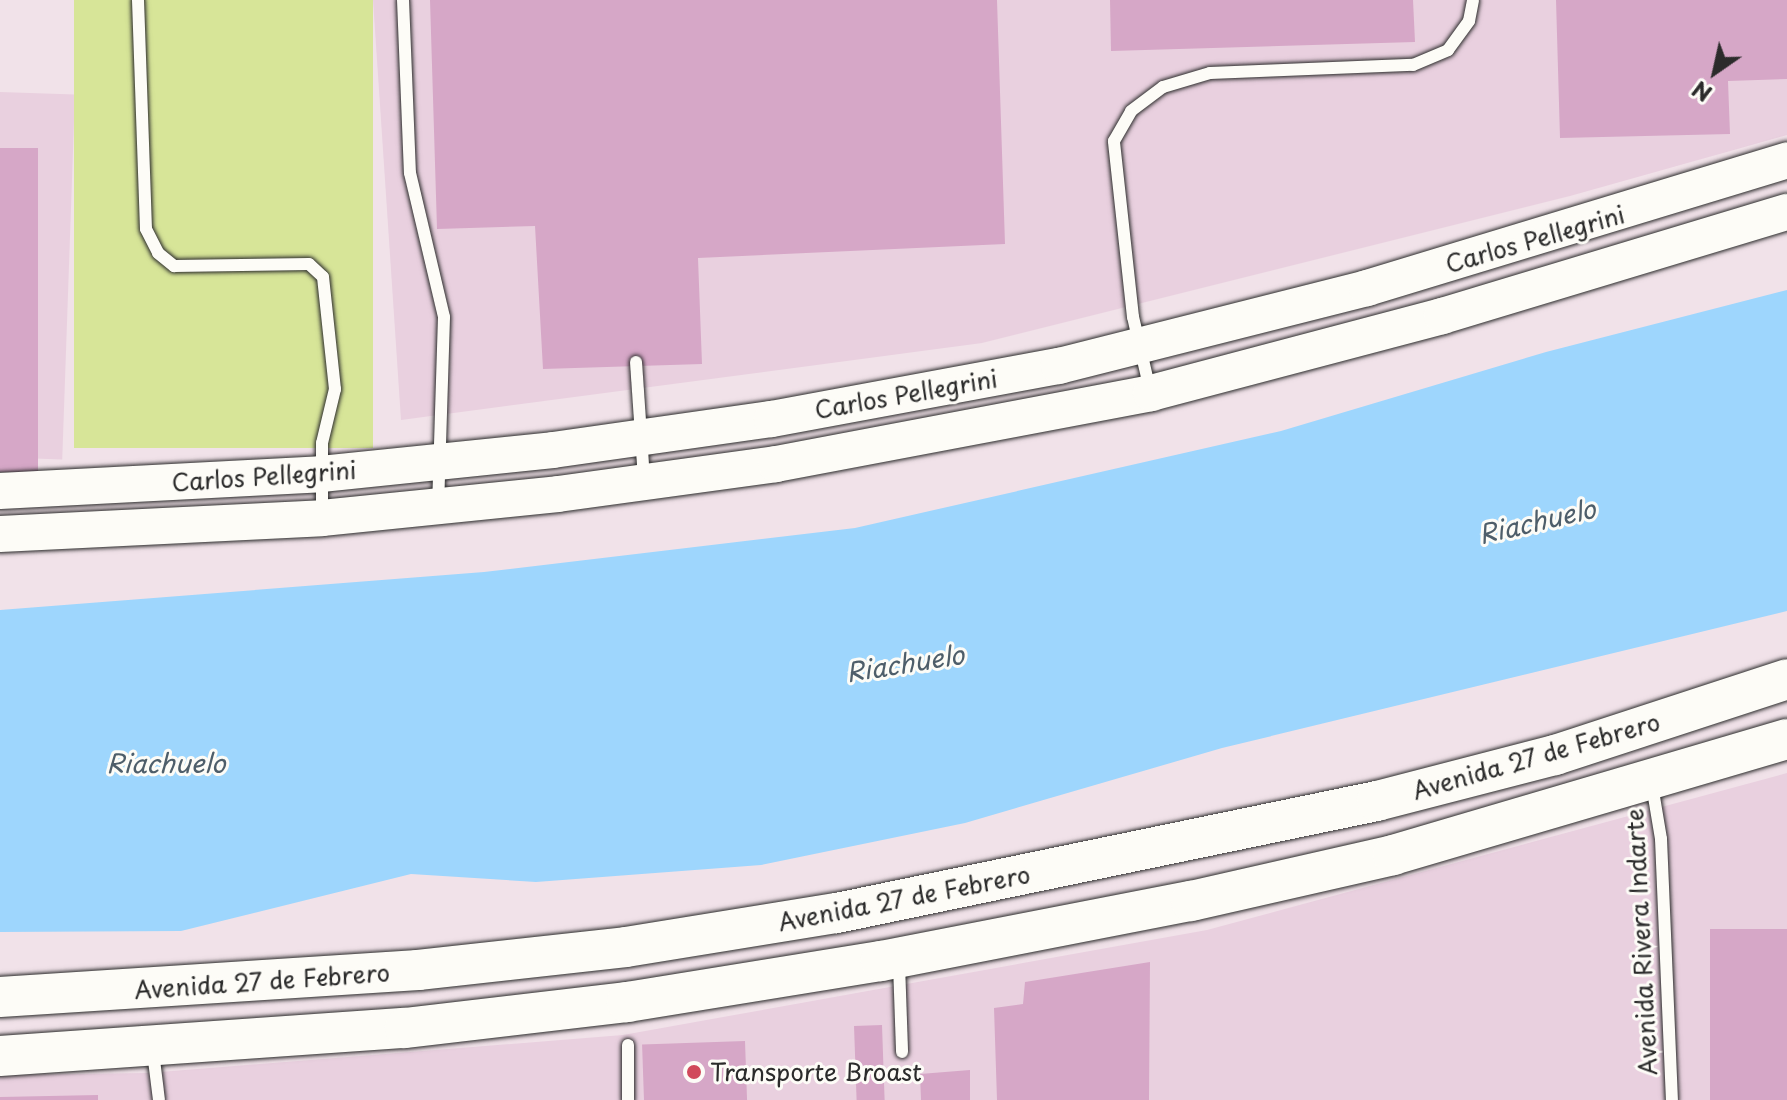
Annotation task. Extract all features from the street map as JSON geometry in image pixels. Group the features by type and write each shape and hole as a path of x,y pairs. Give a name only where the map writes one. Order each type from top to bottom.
{"main road":[{"name":"Carlos Pellegrini","path":"0,491 321,474 640,437 787,416 1140,347 1560,232 1787,160"},
{"name":"Carlos Pellegrini","path":"0,534 322,518 438,507 776,464 1151,393 1442,316 1787,212"},
{"name":"Avenida 27 de Febrero","path":"0,997 418,970 626,947 837,913 1177,845 1174,832 1180,824 1250,808 1289,822 1555,755 1787,679"},
{"path":"0,1056 152,1048 405,1028 627,1002 899,956 1191,901 1393,855 1652,782 1787,739"},
{"path":"1177,845 1191,901"},
{"path":"626,947 627,1002"}],"lane":[{"path":"138,0 146,229 158,253 174,266 309,264 323,277 335,389 322,443 322,518"},
{"path":"403,0 410,173 444,317 438,507"},
{"path":"1151,393 1140,347 1114,141 1131,111 1163,87 1210,73 1421,63 1448,50 1461,37 1473,0"},
{"path":"636,362 644,482"},
{"name":"Avenida Rivera Indarte","path":"1652,782 1661,839 1672,1100"},
{"path":"899,956 902,1052"},
{"path":"628,1045 628,1100"},
{"path":"152,1048 159,1100"}],"shaded area":[{"path":"373,0 1787,0 1787,135 1570,196 982,343 401,420"},
{"path":"0,92 75,95 62,459 0,457"},
{"path":"1787,773 1787,1100 0,1100 0,1075 148,1073 623,1035 1207,930"}],"green space":[{"path":"74,0 373,0 373,448 74,448"}],"water":[{"name":"Riachuelo","path":"1787,290 1787,611 1222,748 965,823 761,865 536,882 411,874 181,931 0,932 0,610 484,572 855,528 1281,431 1546,352"}],"building":[{"path":"430,0 997,0 1005,244 698,258 702,364 543,369 535,226 437,229"},
{"path":"1110,0 1413,0 1415,42 1111,51"},
{"path":"1556,0 1787,0 1787,79 1728,81 1730,134 1560,138"},
{"path":"0,148 38,148 38,472 0,472"},
{"path":"1710,929 1787,929 1787,1100 1710,1100"},
{"path":"1150,962 1149,1100 997,1100 994,1008 1023,1004 1025,982"},
{"path":"882,1025 885,1100 857,1100 854,1026"},
{"name":"Transporte Broast","path":"745,1041 747,1100 644,1100 642,1045"},
{"path":"970,1070 970,1100 921,1100 920,1074"},
{"path":"98,1095 98,1100 0,1100 0,1097"}],"place":[{"name":"Transporte Broast","path":"694,1072"}]}
